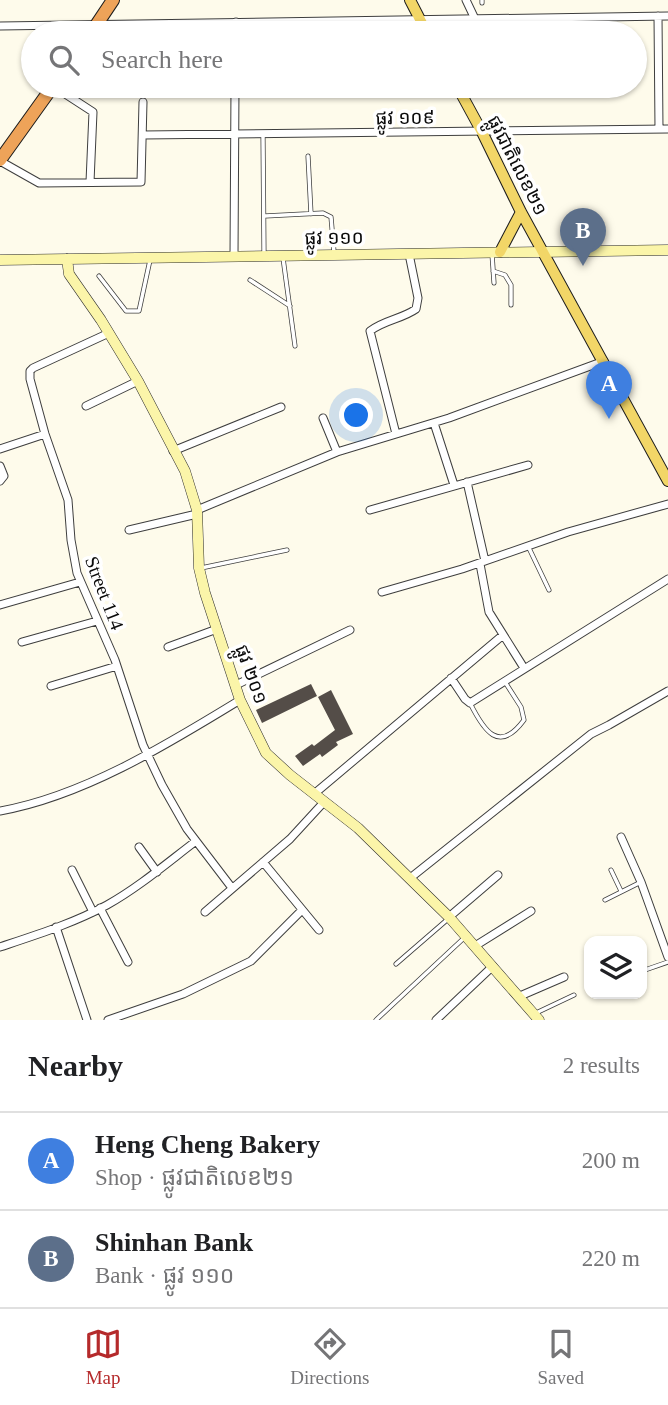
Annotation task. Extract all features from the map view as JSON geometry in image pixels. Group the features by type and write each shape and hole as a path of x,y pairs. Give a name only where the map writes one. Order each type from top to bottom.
{"highway":[{"path":"99,21 113,0"},
{"path":"0,161 5,145 43,98"}],"main road":[{"path":"410,0 420,20"},
{"name":"ផ្លូវជាតិលេខ២១","path":"464,98 542,252 668,481"},
{"path":"496,252 521,212"}],"street":[{"path":"466,0 475,19"},
{"path":"658,16 659,129"},
{"path":"328,21 668,16"},
{"path":"0,26 21,27"},
{"path":"71,98 93,112 90,183"},
{"path":"234,256 235,98"},
{"path":"0,161 39,183 141,182 143,102"},
{"name":"ផ្លូវ ១០៩","path":"143,135 668,129"},
{"name":"ផ្លូវ ១១០","path":"0,260 668,250"},
{"path":"396,434 370,331 407,316 416,309 418,298 409,254"},
{"name":"ផ្លូវ ២០១","path":"67,259 69,274 138,381 185,471 197,512 199,568 240,700 266,753 358,828 449,918 537,1017"},
{"name":"Street 114","path":"109,333 30,371 45,434 68,500 71,540 80,582 117,666 147,754 195,841 232,888"},
{"path":"129,530 197,512 337,452 434,423 604,361"},
{"path":"86,406 138,381"},
{"path":"173,451 281,407"},
{"path":"323,418 337,452"},
{"path":"434,423 454,485"},
{"path":"0,449 45,434"},
{"path":"369,510 528,465"},
{"path":"0,466 4,476 0,481"},
{"path":"467,482 489,612 524,668"},
{"path":"382,592 482,562 624,514 668,504"},
{"path":"452,678 470,703 668,579"},
{"path":"0,605 80,582"},
{"path":"22,642 97,621"},
{"path":"168,647 217,629"},
{"path":"236,685 350,630"},
{"path":"314,794 503,635"},
{"path":"51,687 117,666"},
{"path":"409,879 591,734 668,691"},
{"path":"0,811 27,806 56,796 147,754 240,700"},
{"path":"205,912 290,839 324,802"},
{"path":"621,837 641,882 668,959"},
{"path":"0,947 97,910 130,892 195,841"},
{"path":"139,847 157,872"},
{"path":"263,862 319,930"},
{"path":"72,870 128,962"},
{"path":"449,918 498,875"},
{"path":"107,1020 183,994 251,961 302,910"},
{"path":"475,946 531,911"},
{"path":"56,927 87,1020"},
{"path":"436,1020 493,966"},
{"path":"520,996 564,977"}],"lane":[{"path":"263,134 264,256"},
{"path":"308,156 311,214"},
{"path":"264,216 323,213 331,218 334,255"},
{"path":"494,284 496,252"},
{"path":"283,256 295,346"},
{"path":"100,276 126,311 139,311 151,258"},
{"path":"493,271 505,275 511,285 512,304"},
{"path":"250,280 290,306"},
{"path":"528,546 549,590"},
{"path":"199,568 287,550"},
{"path":"470,703 491,735 499,738 518,728 524,720 524,713 504,680"},
{"path":"611,870 621,891"},
{"path":"605,900 641,882"},
{"path":"396,964 449,918"},
{"path":"376,1020 466,936"},
{"path":"647,969 668,959"},
{"path":"537,1017 574,995"}],"building":[{"path":"311,684 317,696 262,723 256,710"},
{"path":"331,690 353,734 336,742 338,745 322,757 320,754 303,766 295,756 335,730 318,697"}],"place":[{"name":"Shinhan Bank","path":"583,266"},
{"name":"Heng Cheng Bakery","path":"609,419"}]}
